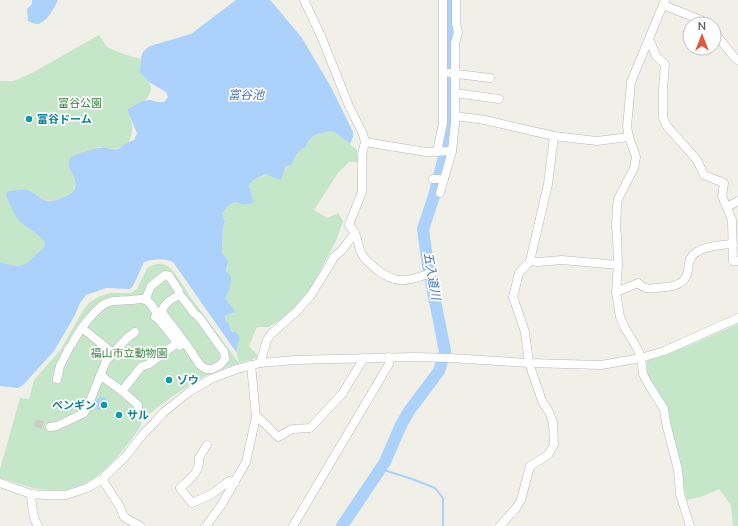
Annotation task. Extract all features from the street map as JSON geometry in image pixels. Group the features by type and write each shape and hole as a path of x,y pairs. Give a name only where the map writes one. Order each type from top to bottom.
{"street":[{"path":"304,0 321,36 349,106 363,134 365,142 362,155 362,192 349,226 357,237 363,258 383,274 395,279 406,281 434,272"},
{"path":"437,152 443,123 443,0"},
{"path":"440,193 452,151 455,119 455,43 458,32 456,24 456,0"},
{"path":"690,526 680,494 678,470 664,409 643,374 641,358 638,350 620,317 616,292 618,236 616,227 618,199 634,168 636,157 627,127 631,82 664,2 694,16"},
{"path":"649,40 652,43 656,56 665,64 663,89 664,121 698,160 704,175 724,183 722,196 732,220 733,261 738,261"},
{"path":"722,42 738,60"},
{"path":"443,73 490,78"},
{"path":"455,93 499,99"},
{"path":"443,123 455,119 485,120 554,136 597,141 629,137"},
{"path":"500,526 521,500 530,466 548,455 554,445 553,422 542,401 529,363 525,332 513,297 519,273 530,261 548,184 554,136"},
{"path":"365,142 426,152 452,151"},
{"path":"433,179 444,178"},
{"path":"727,207 738,201"},
{"path":"260,363 267,340 271,334 297,311 311,295 334,257 342,250 355,233"},
{"path":"616,292 638,283 646,288 676,285 683,281 687,275 688,265 693,255 703,249 718,245 733,244"},
{"path":"530,261 538,262 562,260 618,265"},
{"path":"145,300 151,286 165,275 169,276 179,291 179,296 181,296 199,317 224,352 224,359 220,365 212,369 206,369 200,365 188,347 157,315"},
{"path":"157,315 163,306 179,296"},
{"path":"57,379 60,366 82,328 103,305 107,302 115,300 132,300 142,298 148,301 180,345 150,364 142,367 122,391"},
{"path":"0,482 32,494 66,495 87,488 102,479 125,457 144,433 164,412 189,392 211,379 237,369 260,363 295,360 415,357 601,365 641,358 664,351 738,318"},
{"path":"82,328 113,354"},
{"path":"50,427 57,426 84,413 106,361 127,338 135,332"},
{"path":"293,526 389,364 388,357"},
{"path":"256,417 260,419 278,437 292,429 310,428 342,394 364,358"},
{"path":"206,526 222,504 246,462 256,417 251,365"},
{"path":"100,375 138,405 138,410"},
{"path":"207,445 199,458 200,464 194,475 180,488 192,503 212,494 229,481 235,482"},
{"path":"102,479 120,507 124,517 140,526"},
{"path":"32,494 32,507 35,521 38,526"}],"green space":[{"name":"富谷公園","path":"99,35 107,47 123,54 141,59 141,72 151,87 150,94 147,98 141,103 128,109 132,123 131,138 124,146 113,149 100,147 69,164 75,185 74,189 68,196 59,200 49,201 34,195 29,190 20,222 45,241 44,247 25,264 19,266 0,262 0,81 14,81 32,73"},
{"name":"福山市立動物園","path":"333,131 357,150 358,162 349,162 338,173 314,210 327,218 338,213 343,221 336,241 312,286 295,310 269,327 257,327 249,346 259,357 212,373 193,383 166,401 141,421 141,426 109,466 100,474 78,487 66,490 38,489 0,478 0,469 20,398 29,399 34,380 61,349 83,310 89,303 98,297 110,293 131,293 137,289 147,268 149,267 156,264 164,264 174,272 239,363 236,352 240,338 230,329 225,316 234,313 232,307 225,298 228,293 226,272 229,262 222,252 223,227 225,221 222,213 229,205 235,202 244,205 254,203 249,186 253,180 292,165 297,154 306,147 313,136 320,133"},
{"path":"738,324 738,526 733,526 731,505 719,489 701,497 686,500 682,473 670,425 647,375 647,360 688,346"}],"water":[{"path":"32,0 58,0 47,18 41,23 37,24 28,21 27,9 32,4"},
{"name":"富谷池","path":"236,0 271,1 302,38 331,87 353,132 353,137 350,144 333,131 316,134 310,139 306,147 297,154 292,165 285,167 281,180 266,174 253,180 249,186 254,203 244,205 235,202 229,205 222,213 225,221 223,227 222,252 229,262 226,272 231,276 230,287 225,298 235,312 225,316 232,332 236,332 240,338 236,352 173,262 162,259 155,260 144,262 133,286 130,289 106,288 86,295 80,303 75,315 54,351 23,385 18,388 0,386 0,262 16,266 25,264 44,247 45,242 20,222 6,196 7,192 27,190 48,201 60,199 69,195 76,185 69,165 70,159 73,156 98,148 118,149 134,140 137,133 128,109 147,100 164,102 168,97 166,92 149,82 140,72 143,52 150,46 191,34"},
{"path":"100,397 105,397 107,401 105,400 100,404 102,409 97,410 96,403"}],"waterway":[{"name":"五入道川","path":"342,526 385,462 401,425 409,411 439,371 445,351 428,266 423,229 434,196 448,141 451,0"},
{"path":"380,470 412,479 435,488 443,498 443,526"}],"tunnel":[{"path":"35,423 50,427"}],"place":[{"name":"富谷ドーム","path":"29,119"},
{"name":"ゾウ","path":"169,380"},
{"name":"ペンギン","path":"104,405"},
{"name":"サル","path":"119,415"}]}
